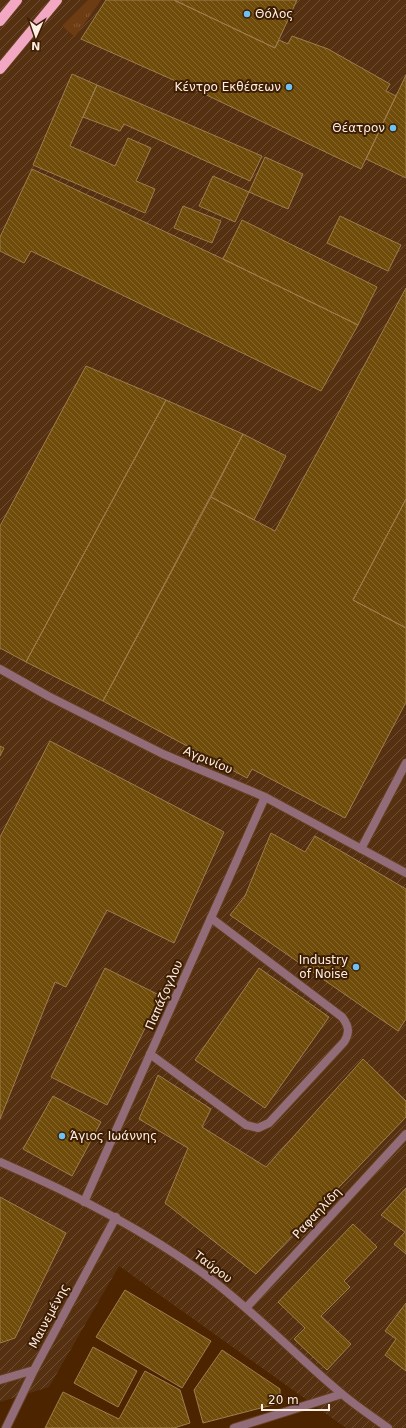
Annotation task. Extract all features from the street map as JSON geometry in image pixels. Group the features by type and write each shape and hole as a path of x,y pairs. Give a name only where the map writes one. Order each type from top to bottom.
{"main road":[{"path":"0,20 17,0"},
{"path":"0,69 57,0"}],"street":[{"name":"Αγρινίου","path":"0,669 48,696 163,754 265,797 406,873"},
{"path":"361,849 406,763"},
{"name":"Παπάζογλου","path":"84,1202 265,797"},
{"path":"150,1054 246,1125 258,1128 268,1123 348,1036 347,1023 342,1017 211,918"},
{"name":"Ραφαηλίδη","path":"246,1308 406,1134"},
{"name":"Ταύρου","path":"0,1162 116,1217 158,1242 205,1275 246,1308 342,1394 388,1428"},
{"name":"Μαινεμένης","path":"6,1428 34,1370 116,1217"},
{"path":"0,1380 34,1370"},
{"path":"234,1428 342,1394"}],"shaded area":[{"path":"0,0 406,0 406,1428 346,1428 119,1266 49,1387 0,1402"}],"green space":[{"path":"88,0 101,0 75,37 62,26"}],"building":[{"name":"Κέντρο Εκθέσεων","path":"106,0 174,0 275,48 279,40 288,44 292,36 328,49 390,84 386,91 396,96 361,169 196,90 81,39"},
{"name":"Θόλος","path":"174,0 297,0 275,48"},
{"path":"72,74 97,85 70,146 115,166 128,138 151,148 136,181 155,189 145,213 33,165"},
{"name":"Θέατρον","path":"406,75 406,178 366,159"},
{"path":"97,85 262,156 250,181 124,124 120,131 83,117"},
{"path":"265,157 303,174 288,209 249,192"},
{"path":"32,169 223,259 358,325 321,391 31,251 24,263 0,251 0,237"},
{"path":"213,176 249,192 235,222 199,206"},
{"path":"183,206 221,221 212,243 174,228"},
{"path":"340,216 401,245 388,271 327,243"},
{"path":"242,220 377,287 358,325 223,259"},
{"path":"406,288 406,499 353,600 406,628 406,702 345,818 252,769 247,778 103,701 211,497 275,531"},
{"path":"86,366 166,400 26,662 0,648 0,526"},
{"path":"166,400 243,434 103,701 26,662"},
{"path":"243,434 286,456 254,520 211,497"},
{"path":"406,499 406,628 353,600"},
{"path":"50,741 224,832 174,943 107,910 66,987 55,982 0,1119 0,837"},
{"path":"0,746 4,748 0,756"},
{"name":"Industry of Noise","path":"271,833 305,852 315,836 406,889 406,1019 398,1031 230,915 245,896"},
{"path":"105,968 161,996 107,1105 51,1077"},
{"path":"259,968 329,1017 265,1108 195,1060"},
{"path":"363,1059 406,1101 406,1117 256,1274 165,1203 188,1148 139,1119 158,1075 211,1109 202,1127 266,1167"},
{"name":"Άγιος Ιωάννης","path":"53,1096 101,1122 72,1176 23,1149"},
{"path":"406,1188 406,1254 394,1244 405,1232 381,1215"},
{"path":"0,1197 66,1233 15,1338 0,1343"},
{"path":"353,1224 377,1247 344,1281 350,1287 321,1316 351,1344 327,1370 294,1339 305,1328 278,1302"},
{"path":"125,1290 211,1341 182,1388 96,1337"},
{"path":"406,1303 406,1371 385,1355 396,1339 385,1331"},
{"path":"93,1347 137,1371 118,1407 74,1383"},
{"path":"222,1350 280,1389 280,1403 203,1423 194,1390"},
{"path":"145,1371 180,1390 190,1423 174,1428 45,1428 63,1392 119,1419"}],"place":[{"name":"Θόλος","path":"247,14"},
{"name":"Κέντρο Εκθέσεων","path":"289,87"},
{"name":"Θέατρον","path":"393,128"},
{"name":"Industry of Noise","path":"356,967"},
{"name":"Άγιος Ιωάννης","path":"62,1136"}]}
